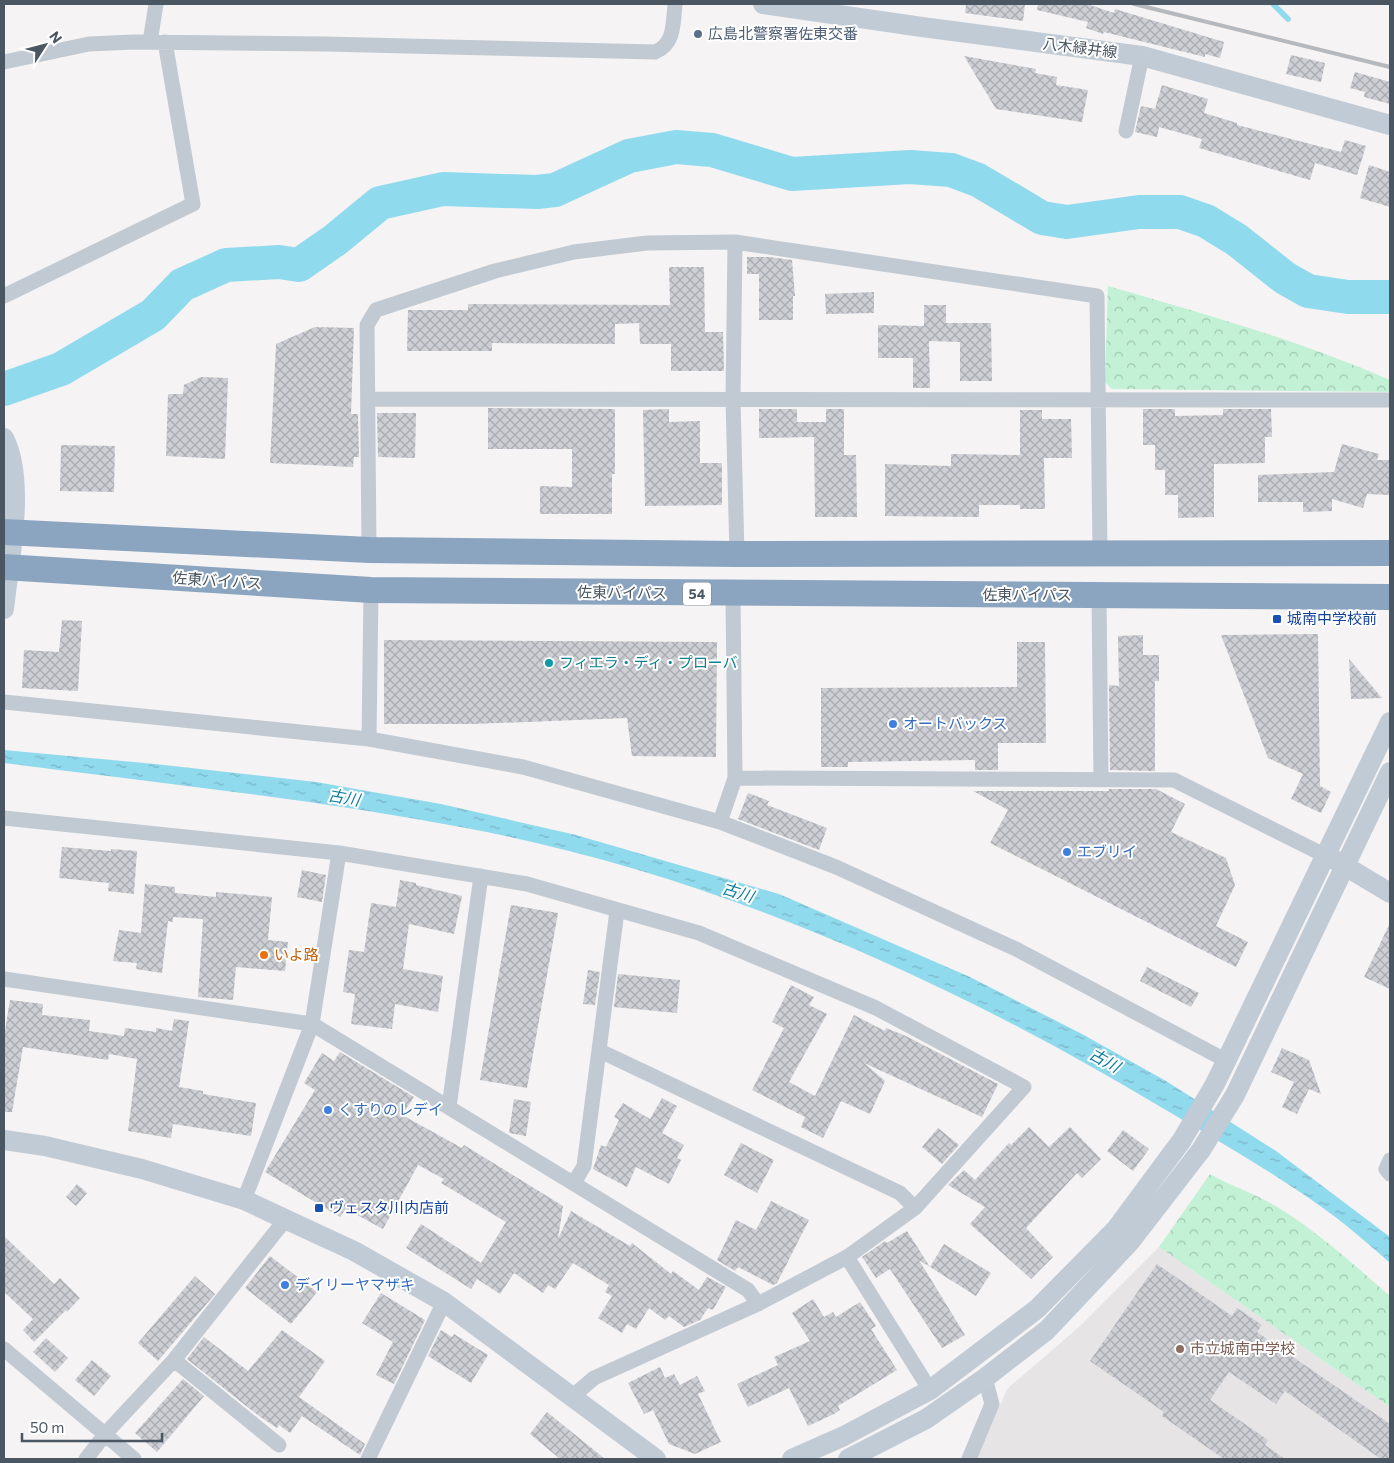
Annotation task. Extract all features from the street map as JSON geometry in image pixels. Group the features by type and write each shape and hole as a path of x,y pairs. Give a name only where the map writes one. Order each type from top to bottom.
{"highway":[{"path":"8,533 369,550 737,554 1390,553"},
{"name":"佐東バイパス","path":"6,568 371,590 733,594 1390,597"}],"street":[{"path":"4,296 193,204 158,42 156,4"},
{"path":"4,62 89,44 158,42 656,52 670,42 675,4"},
{"name":"八木緑井線","path":"763,4 1142,56 1390,125"},
{"path":"1126,131 1142,56"},
{"path":"735,242 733,400 737,554"},
{"path":"369,550 367,325 376,310 496,271 574,252 646,243 735,242 1097,296 1100,553"},
{"path":"369,399 1390,400"},
{"path":"4,438 11,458 15,481 8,533 4,609"},
{"path":"369,739 371,590"},
{"path":"720,822 735,778 733,594"},
{"path":"1099,595 1101,779"},
{"path":"4,702 369,739 523,767 720,822 836,867 1018,950 1227,1061"},
{"path":"792,1459 844,1436 930,1390 1037,1309 1116,1229 1182,1140 1215,1084 1390,722"},
{"path":"848,1459 926,1419 1047,1330 1130,1242 1201,1150 1235,1096 1390,772"},
{"path":"735,778 1174,780 1346,866 1390,893"},
{"path":"4,818 339,853 527,884 699,933 867,1005 1024,1087 915,1208 847,1257 758,1304 594,1378 573,1396"},
{"path":"244,1200 312,1024 339,853"},
{"path":"449,1107 481,876"},
{"path":"574,1183 584,1166 617,910"},
{"path":"4,980 312,1024 748,1290 758,1304"},
{"path":"600,1051 900,1193 915,1208"},
{"path":"4,1140 46,1146 142,1170 244,1200 354,1251 444,1302 656,1459"},
{"path":"1390,1160 1386,1170 1390,1174"},
{"path":"86,1459 106,1433 174,1360 285,1220"},
{"path":"847,1257 930,1390"},
{"path":"368,1459 444,1302"},
{"path":"4,1349 106,1433 134,1459"},
{"path":"174,1360 279,1445"},
{"path":"969,1459 992,1404 984,1378"}],"shaded area":[{"name":"市立城南中学校","path":"1159,1247 1390,1407 1390,1459 977,1459 1007,1389 1079,1327"}],"green space":[{"path":"1108,286 1251,328 1321,352 1390,380 1390,392 1112,389 1105,382"},
{"path":"1210,1174 1264,1200 1303,1224 1390,1296 1390,1407 1159,1247"}],"water":[{"name":"古川","path":"4,750 316,782 441,804 576,835 779,894 970,977 1082,1034 1166,1081 1276,1151 1390,1237 1390,1263 1338,1219 1271,1173 1073,1057 991,1013 907,972 822,935 735,902 646,873 557,848 466,828 351,808 4,763"}],"building":[{"path":"966,4 1025,4 1023,21 965,13"},
{"path":"1038,4 1087,4 1114,13 1115,9 1224,42 1220,58 1205,54 1205,57 1104,32 1103,34 1086,28 1088,22 1037,10"},
{"path":"1291,55 1325,63 1321,82 1286,74"},
{"path":"964,56 1036,69 1035,73 1057,77 1056,85 1088,90 1082,122 996,109"},
{"path":"1355,72 1390,82 1390,104 1364,97 1365,92 1350,88"},
{"path":"1162,85 1208,99 1204,113 1237,123 1237,125 1341,152 1345,140 1366,146 1357,175 1315,163 1310,180 1199,148 1202,139 1159,127 1157,137 1135,132 1141,106 1155,109"},
{"path":"1369,165 1390,172 1390,207 1360,198"},
{"path":"747,257 792,260 795,296 793,296 793,320 759,320 759,274 747,274"},
{"path":"669,267 704,267 705,332 723,332 724,371 671,371 671,344 640,344 639,323 615,324 615,344 492,343 492,351 407,351 408,310 468,310 468,304 670,305"},
{"path":"874,292 874,313 826,314 825,294"},
{"path":"924,305 946,305 946,323 991,323 992,381 960,381 960,342 929,341 930,388 913,388 913,358 878,358 878,325 924,326"},
{"path":"315,327 354,328 351,414 358,414 359,457 354,457 353,467 270,463 276,344"},
{"path":"201,377 228,378 225,459 166,456 168,394 183,394 184,385"},
{"path":"488,408 615,409 615,474 612,474 612,514 540,514 540,486 572,487 572,449 488,449"},
{"path":"669,409 669,422 700,421 700,463 722,463 722,505 645,506 643,410"},
{"path":"759,409 797,409 797,422 826,422 826,409 844,409 844,455 856,455 857,517 815,517 814,437 759,438"},
{"path":"1143,409 1175,409 1175,416 1223,415 1223,409 1271,409 1272,437 1265,437 1265,463 1214,464 1214,517 1178,518 1178,495 1165,495 1165,470 1155,470 1155,445 1143,445"},
{"path":"1020,410 1042,410 1042,419 1071,419 1072,458 1044,458 1045,509 1020,509 1020,505 979,505 979,517 885,516 885,464 951,466 951,454 1020,455"},
{"path":"377,413 416,413 415,458 378,457"},
{"path":"1342,444 1379,454 1377,460 1390,460 1390,495 1367,494 1363,508 1332,499 1332,511 1303,512 1303,502 1258,502 1258,475 1334,472"},
{"path":"61,445 115,446 114,492 60,491"},
{"path":"62,620 82,621 78,691 22,688 24,650 59,652"},
{"path":"1318,634 1320,786 1331,792 1321,813 1291,799 1303,774 1268,758 1221,635"},
{"path":"1143,635 1143,655 1159,655 1159,681 1155,681 1155,771 1110,770 1109,685 1119,686 1118,636"},
{"path":"384,640 717,642 716,757 632,756 627,718 473,724 384,724"},
{"name":"オートバックス","path":"1017,642 1045,642 1046,743 998,743 998,770 975,770 975,760 848,762 848,767 821,767 821,688 1017,687"},
{"path":"1349,659 1382,698 1351,699"},
{"path":"1109,789 1156,789 1185,804 1171,832 1226,858 1235,885 1216,926 1248,942 1236,967 990,843 1008,810 973,791 1109,791"},
{"path":"748,793 769,801 767,805 827,828 819,850 738,819"},
{"path":"62,847 137,851 134,894 108,891 109,883 59,878"},
{"path":"302,870 326,875 322,902 297,897"},
{"path":"400,880 462,896 454,934 409,924 403,969 443,976 438,1012 395,1004 392,1029 351,1024 355,994 343,992 349,950 364,952 371,903 396,907"},
{"path":"145,884 175,887 175,893 216,897 216,892 272,897 268,940 288,942 285,971 236,967 233,1000 198,997 203,919 173,917 173,922 168,921 162,973 136,969 137,963 113,961 119,930 141,933"},
{"path":"511,905 558,913 527,1088 480,1080"},
{"path":"1390,923 1390,989 1364,977"},
{"path":"1147,967 1199,993 1191,1007 1140,981"},
{"path":"588,970 600,972 595,1005 583,1004"},
{"path":"618,974 680,980 677,1013 614,1007"},
{"path":"791,985 814,997 809,1005 827,1014 789,1082 815,1096 854,1015 885,1031 886,1028 906,1036 998,1084 982,1117 864,1063 885,1081 870,1114 841,1101 823,1138 801,1127 805,1117 752,1090 784,1028 772,1022"},
{"path":"10,1000 43,1004 42,1015 90,1020 89,1031 124,1036 125,1028 156,1032 156,1028 172,1031 174,1019 189,1021 179,1087 203,1091 203,1094 256,1103 251,1136 173,1124 171,1138 128,1131 137,1059 109,1054 108,1060 23,1047 12,1112 4,1112 4,1037"},
{"path":"1282,1048 1309,1060 1321,1094 1309,1089 1297,1114 1282,1107 1294,1082 1271,1072"},
{"path":"340,1052 414,1097 402,1115 462,1148 464,1145 563,1206 558,1239 571,1211 630,1246 632,1243 671,1274 673,1271 699,1290 707,1277 726,1287 713,1310 708,1308 700,1320 684,1327 669,1316 665,1320 649,1308 636,1329 627,1324 622,1333 598,1318 612,1296 605,1292 609,1285 573,1263 555,1289 548,1285 543,1293 514,1273 500,1294 477,1279 471,1289 406,1248 421,1224 481,1263 506,1222 441,1183 444,1179 418,1165 383,1229 346,1209 340,1217 265,1172 315,1090 304,1083 322,1053 334,1061"},
{"path":"662,1098 677,1106 662,1133 684,1145 677,1158 681,1160 669,1184 636,1167 627,1187 593,1169 601,1145 606,1147 619,1120 614,1117 623,1103 650,1119"},
{"path":"514,1099 531,1102 526,1136 509,1133"},
{"path":"1029,1127 1049,1147 1070,1127 1101,1159 1082,1178 1077,1173 1026,1228 1053,1257 1031,1279 970,1224 985,1207 948,1185 964,1170 975,1180 1009,1143 1011,1145"},
{"path":"938,1128 959,1145 942,1164 922,1147"},
{"path":"1123,1130 1149,1149 1133,1171 1107,1151"},
{"path":"741,1143 774,1160 757,1193 724,1175"},
{"path":"77,1184 87,1193 76,1206 66,1197"},
{"path":"771,1201 809,1220 777,1283 773,1285 738,1267 735,1271 717,1260 736,1220 756,1230"},
{"path":"907,1231 930,1267 919,1260 965,1335 942,1348 890,1269 876,1278 862,1257 885,1241 887,1243"},
{"path":"4,1236 54,1284 60,1278 80,1298 34,1342 23,1330 33,1319 4,1292"},
{"path":"944,1244 991,1273 976,1296 930,1267"},
{"path":"270,1256 317,1292 291,1324 245,1288"},
{"path":"1157,1264 1232,1316 1237,1308 1262,1325 1257,1332 1390,1424 1390,1459 1381,1459 1285,1391 1276,1404 1229,1372 1210,1400 1268,1440 1265,1445 1285,1459 1224,1459 1162,1416 1164,1412 1090,1361"},
{"path":"195,1276 215,1294 158,1361 138,1343"},
{"path":"381,1293 425,1320 394,1384 376,1375 393,1342 362,1323"},
{"path":"813,1299 824,1317 833,1312 836,1317 860,1302 876,1326 871,1329 897,1370 838,1406 840,1410 834,1414 808,1426 789,1388 748,1407 737,1384 778,1365 774,1357 810,1341 792,1313"},
{"path":"282,1330 325,1361 299,1397 365,1444 360,1455 302,1416 290,1433 279,1425 277,1428 187,1359 204,1337 248,1371"},
{"path":"441,1330 452,1337 454,1334 488,1355 471,1383 428,1356"},
{"path":"46,1338 68,1358 55,1372 33,1352"},
{"path":"92,1360 111,1376 94,1396 75,1380"},
{"path":"660,1367 665,1378 674,1374 680,1385 697,1376 705,1391 698,1394 721,1442 695,1454 669,1444 653,1410 644,1414 628,1383"},
{"path":"183,1379 204,1396 157,1452 135,1433"},
{"path":"547,1412 605,1459 560,1459 530,1434"}],"waterway":[{"path":"1273,4 1288,19"},
{"path":"4,389 61,369 153,315 182,285 226,265 279,262 299,265 335,240 380,203 443,189 537,192 555,190 629,156 676,147 712,150 792,174 910,167 951,170 978,180 1042,218 1067,222 1139,212 1180,212 1206,221 1237,240 1285,278 1308,291 1348,297 1390,297"}],"railway":[{"path":"1134,4 1390,67"}],"place":[{"name":"広島北警察署佐東交番","path":"698,34"},
{"name":"城南中学校前","path":"1277,619"},
{"name":"フィエラ・ディ・プローバ","path":"549,663"},
{"name":"オートバックス","path":"893,724"},
{"name":"エブリイ","path":"1067,852"},
{"name":"いよ路","path":"264,955"},
{"name":"くすりのレデイ","path":"328,1110"},
{"name":"ヴェスタ川内店前","path":"319,1208"},
{"name":"デイリーヤマザキ","path":"285,1285"},
{"name":"市立城南中学校","path":"1180,1349"}]}
